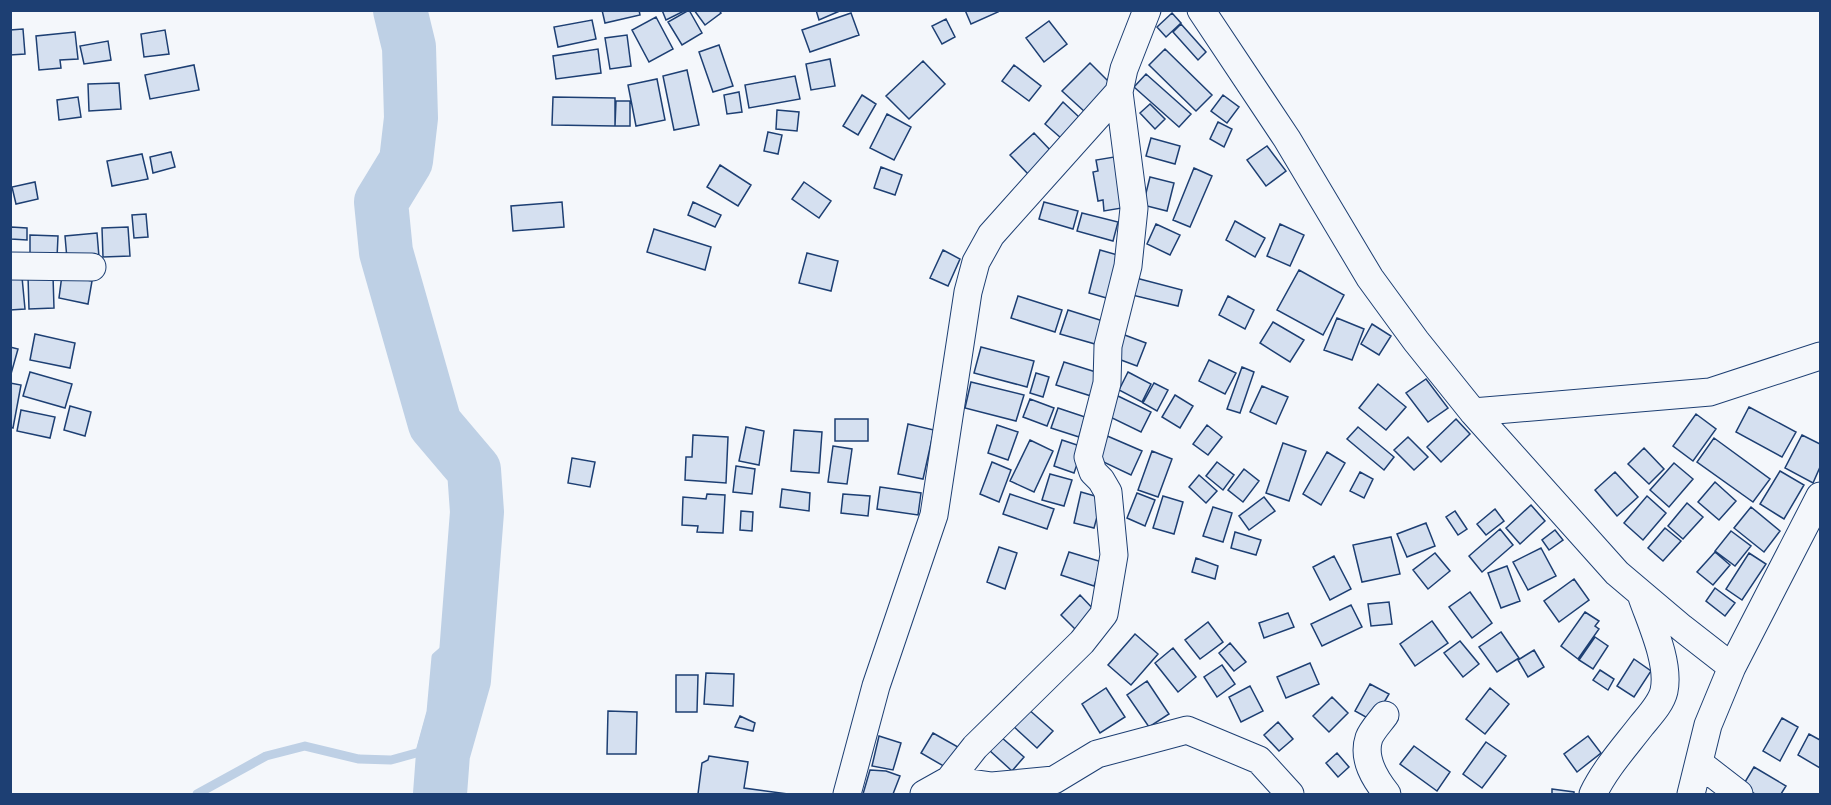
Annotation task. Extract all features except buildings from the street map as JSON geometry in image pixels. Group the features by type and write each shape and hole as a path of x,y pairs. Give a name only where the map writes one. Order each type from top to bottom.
{"street":[{"path":"924,795 949,780 975,747 1082,642 1104,614 1114,555 1108,492 1093,472 1088,457 1107,383 1108,346 1128,266 1134,208 1119,92 1124,69 1147,10"},
{"path":"1201,10 1287,139 1370,278 1416,341 1473,412 1617,573 1641,595 1732,667"},
{"path":"847,795 876,686 934,515 968,292 976,262 991,235 1119,92"},
{"path":"10,266 92,267"},
{"path":"1473,412 1710,392 1821,356"},
{"path":"1692,795 1708,725 1732,667 1821,496"},
{"path":"1593,795 1602,776 1655,708 1664,692 1664,670 1657,638 1641,595"},
{"path":"1376,789 1367,758 1370,738 1385,715"},
{"path":"949,780 992,786 1054,780 1096,754 1187,730 1259,760 1290,795"},
{"path":"1699,763 1739,795"}],"waterway":[{"path":"400,10 409,47 411,118 406,161 381,202 386,252 435,424 474,470 477,512 464,680 443,754 440,794"},
{"path":"197,794 266,756 305,746 359,759 391,760 420,752 431,712 436,657 468,629"}]}
